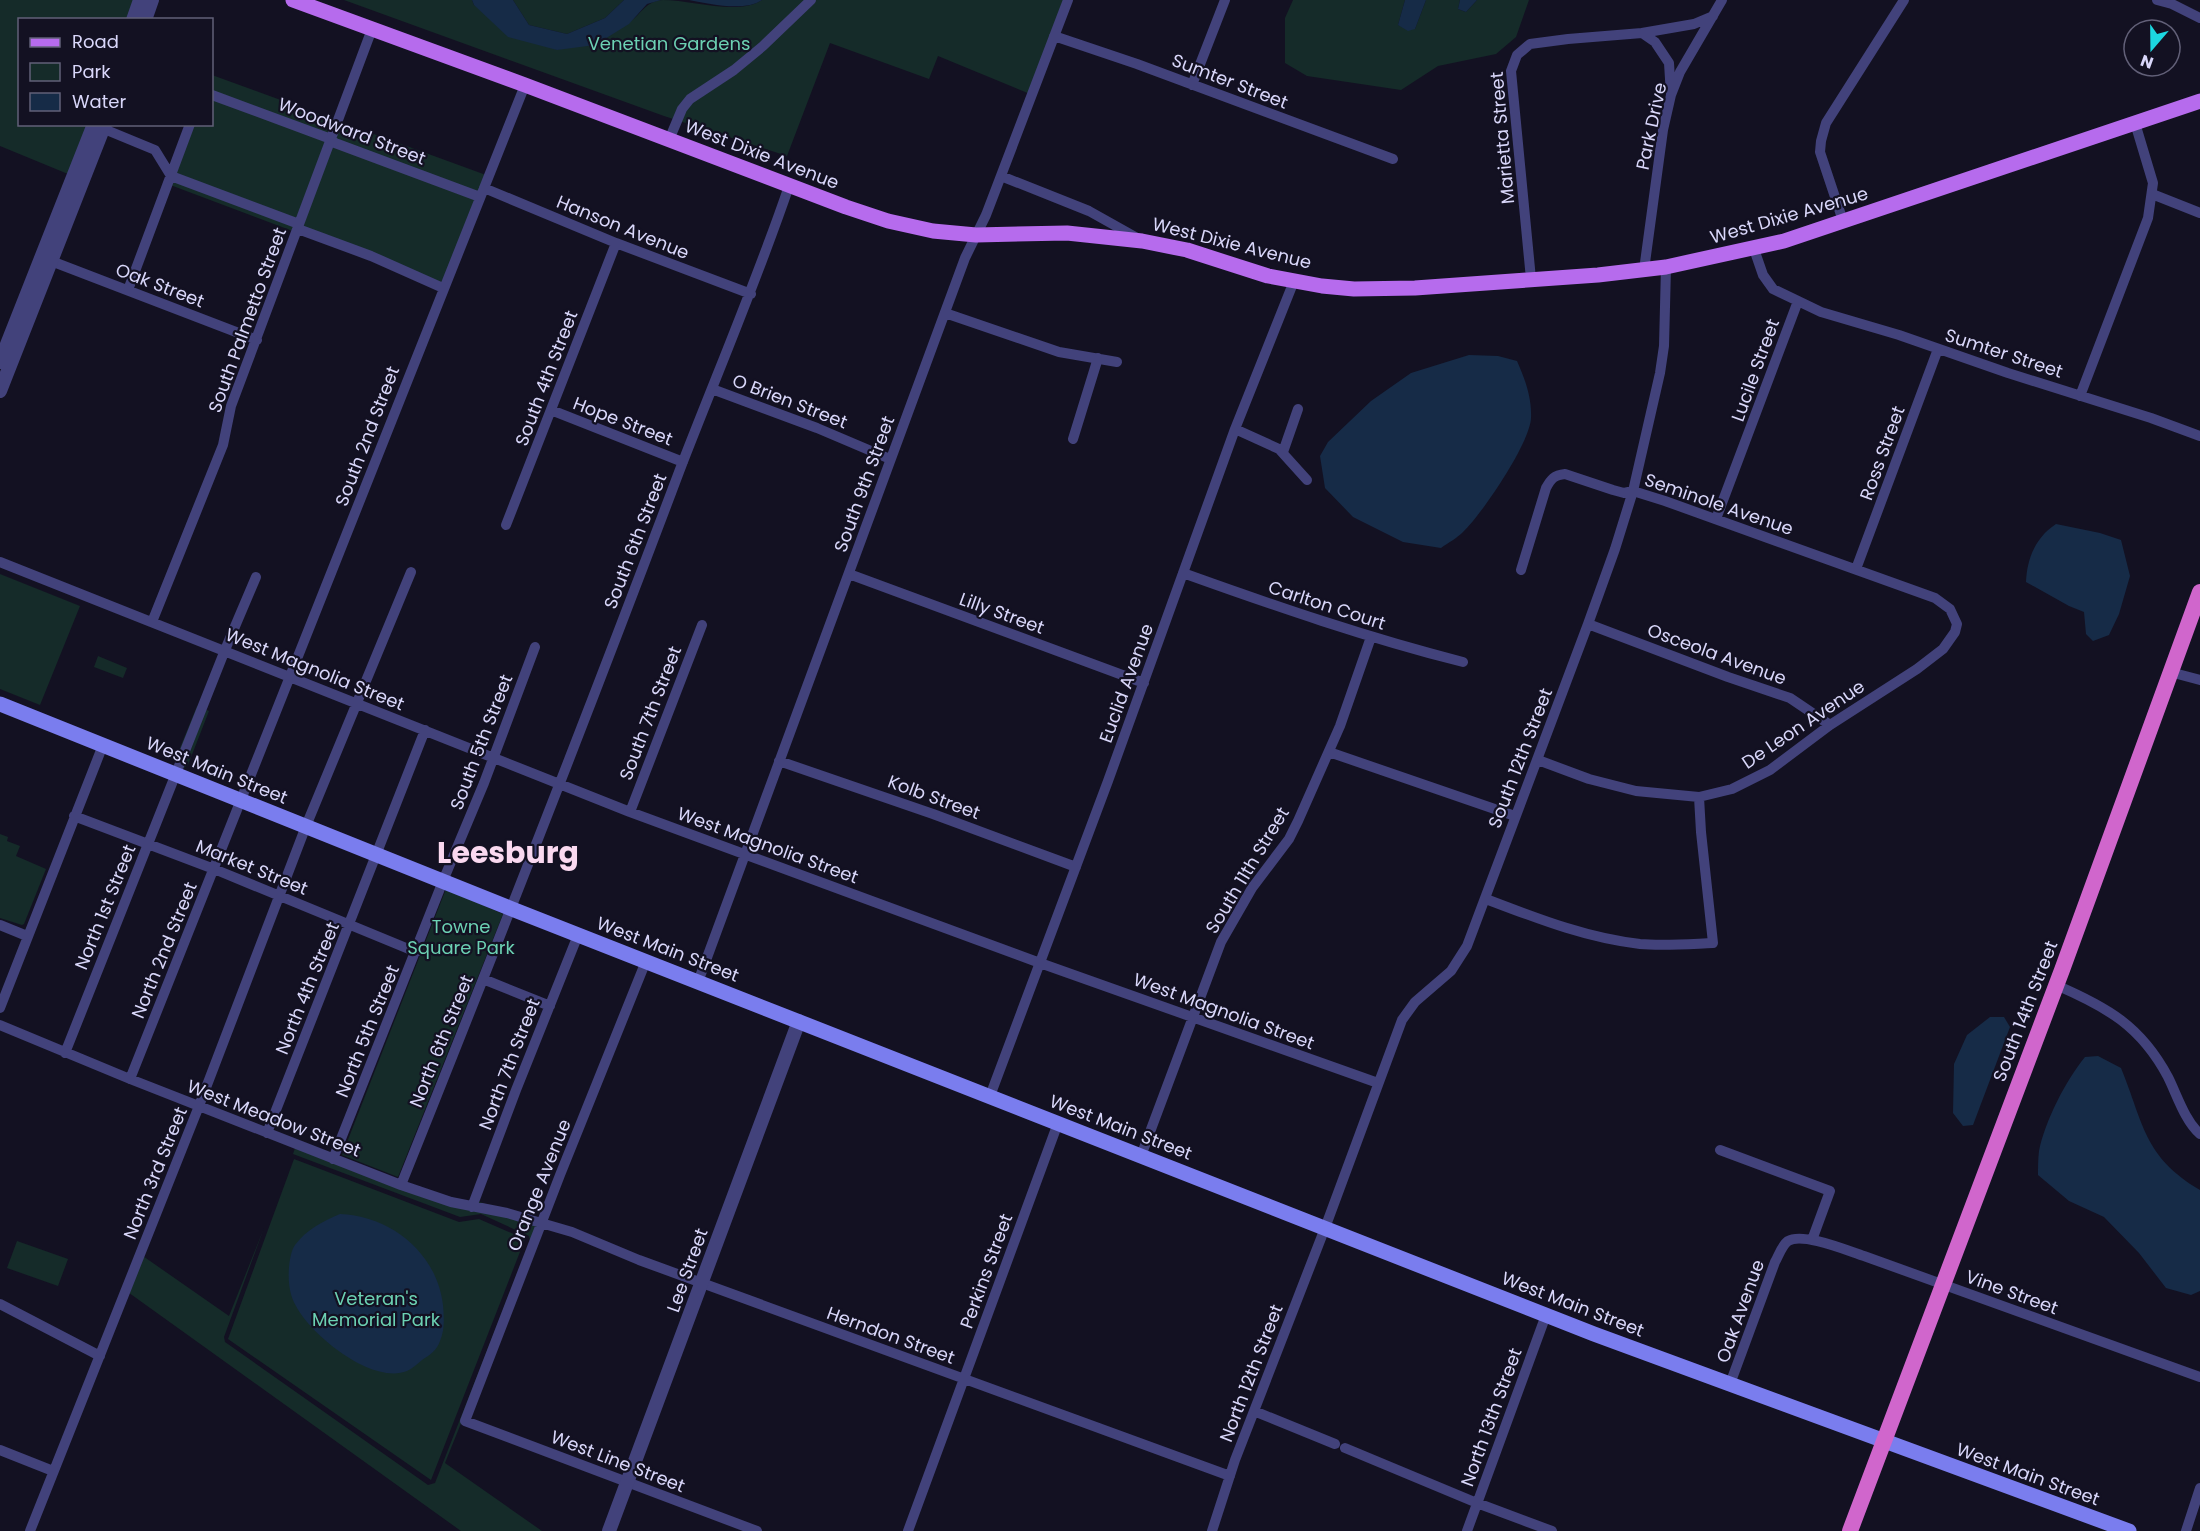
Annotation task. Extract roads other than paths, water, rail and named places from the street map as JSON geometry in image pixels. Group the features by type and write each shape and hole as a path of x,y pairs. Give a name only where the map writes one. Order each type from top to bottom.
{"highway":[{"name":"South 14th Street","path":"1850,1531 2056,986 2200,592"}],"main road":[{"name":"West Dixie Avenue","path":"293,0 888,221 933,231 976,235 1067,233 1142,240 1187,250 1257,273 1294,281 1354,289 1382,289 1644,270 1754,249 2200,101"},
{"name":"West Main Street","path":"0,704 512,909 1546,1315 1883,1442 2129,1531"}],"street":[{"path":"134,18 140,0"},
{"path":"146,18 152,0"},
{"path":"669,140 682,109 690,99 734,70 811,0"},
{"name":"South 9th Street","path":"698,982 965,258 986,215 1068,0"},
{"path":"1192,85 1225,0"},
{"name":"Park Drive","path":"1644,270 1663,130 1671,94 1680,72 1722,0"},
{"path":"1843,221 1820,152 1824,130 1904,0"},
{"path":"2157,0 2172,4 2200,18"},
{"name":"Marietta Street","path":"1531,279 1511,71 1513,62 1523,48 1530,44 1642,33 1694,24 1713,16"},
{"name":"South Palmetto Street","path":"152,622 223,445 231,406 372,29"},
{"path":"1642,33 1655,42 1669,63 1671,94"},
{"name":"Sumter Street","path":"1054,36 1393,159"},
{"name":"South 2nd Street","path":"242,801 525,85"},
{"name":"Woodward Street","path":"213,95 331,139 335,143 383,162 482,193"},
{"path":"2080,396 2148,218 2153,183 2150,166 2135,123"},
{"path":"101,126 155,150 171,176 371,256 443,288"},
{"path":"0,362 51,261 101,126"},
{"path":"0,391 8,345 101,126"},
{"path":"128,290 189,126"},
{"path":"1001,176 1089,211 1142,240"},
{"name":"South 6th Street","path":"512,909 683,462 751,294 789,186"},
{"name":"Hanson Avenue","path":"482,193 751,294"},
{"path":"2152,194 2200,213"},
{"name":"South 4th Street","path":"506,525 616,243"},
{"name":"Lucile Street","path":"1716,519 1798,301 1773,289 1768,284 1754,249"},
{"name":"Oak Street","path":"51,261 257,340"},
{"name":"South 12th Street","path":"1325,1228 1402,1020 1408,1010 1437,985 1460,960 1486,899 1615,549 1633,491 1660,373 1664,346 1666,267"},
{"name":"Euclid Avenue","path":"990,1096 1144,683 1235,429 1294,281"},
{"name":"Sumter Street","path":"1798,301 1835,317 2151,418 2200,436"},
{"path":"945,313 1059,352 1117,362"},
{"name":"Ross Street","path":"1856,569 1938,349"},
{"path":"1073,439 1098,358"},
{"name":"O Brien Street","path":"712,389 818,428 890,459"},
{"path":"1283,452 1298,409"},
{"name":"Hope Street","path":"551,410 683,462"},
{"path":"1235,429 1283,452 1307,480"},
{"name":"Seminole Avenue","path":"1521,570 1546,488 1556,475 1565,474 1624,493 1633,491 1934,597"},
{"name":"West Magnolia Street","path":"0,562 630,812 1040,963 1378,1083"},
{"name":"North 3rd Street","path":"30,1531 199,1106 306,826 411,572"},
{"name":"Carlton Court","path":"1183,573 1286,610 1371,637 1463,662"},
{"name":"Lilly Street","path":"849,574 1144,683"},
{"name":"North 1st Street","path":"65,1053 256,577"},
{"name":"De Leon Avenue","path":"1538,760 1609,785 1636,791 1699,797 1732,789 1757,777 1943,649 1955,632 1955,618 1950,609 1934,597"},
{"name":"Osceola Avenue","path":"1588,624 1728,677 1783,695 1805,706 1830,725"},
{"name":"South 7th Street","path":"630,812 702,625"},
{"name":"South 11th Street","path":"1140,1156 1221,942 1252,888 1288,838 1329,752 1371,637"},
{"name":"South 5th Street","path":"443,881 494,758 535,647"},
{"path":"2170,672 2200,680"},
{"path":"377,855 426,730"},
{"path":"0,1008 103,745"},
{"path":"1329,752 1515,816"},
{"name":"Kolb Street","path":"779,761 933,814 1076,867"},
{"path":"1486,899 1568,930 1618,941 1664,945 1713,943 1699,797"},
{"name":"North 2nd Street","path":"130,1079 242,801"},
{"name":"Market Street","path":"74,816 214,869 416,952"},
{"name":"North 4th Street","path":"267,1133 377,855"},
{"name":"North 5th Street","path":"333,1159 443,881"},
{"name":"North 6th Street","path":"401,1185 512,909"},
{"path":"0,925 27,936"},
{"name":"North 7th Street","path":"472,1207 578,935"},
{"name":"Orange Avenue","path":"466,1422 646,961"},
{"path":"483,980 550,1006"},
{"path":"2056,986 2101,1005 2130,1027 2165,1071 2189,1120 2200,1134"},
{"name":"Lee Street","path":"609,1531 799,1021"},
{"name":"West Meadow Street","path":"0,1026 401,1185 472,1207 542,1223"},
{"name":"Perkins Street","path":"908,1531 1058,1123"},
{"path":"1720,1150 1830,1191 1812,1240"},
{"name":"Herndon Street","path":"542,1223 572,1232 702,1283 1230,1476"},
{"name":"North 12th Street","path":"1212,1531 1254,1411 1325,1228"},
{"name":"Vine Street","path":"1812,1240 1864,1256 2200,1377"},
{"name":"Oak Avenue","path":"1731,1384 1775,1262 1789,1241 1812,1240"},
{"path":"0,1304 100,1356"},
{"name":"North 13th Street","path":"1467,1531 1546,1315"},
{"path":"1254,1411 1477,1503 1552,1531"},
{"name":"West Line Street","path":"466,1422 757,1531"},
{"path":"0,1450 53,1472"},
{"path":"2186,1531 2200,1488"}],"water":[{"path":"472,0 513,0 529,25 567,34 605,18 624,0 661,0 647,4 629,24 595,45 557,50 508,37 474,5"},
{"path":"689,0 762,0 755,4 737,6"},
{"path":"1405,0 1426,0 1415,29 1408,31 1398,25"},
{"path":"1460,0 1477,0 1466,12 1458,9"},
{"path":"1469,355 1498,356 1517,361 1529,396 1531,418 1529,429 1523,444 1493,495 1463,532 1441,548 1403,542 1353,517 1325,488 1320,456 1328,442 1371,401 1411,373"},
{"path":"2056,524 2121,540 2130,576 2119,614 2109,635 2093,641 2086,634 2084,612 2026,582 2028,565 2034,549 2043,535"},
{"path":"1990,1017 2004,1017 2010,1027 1973,1125 1963,1126 1953,1113 1954,1064 1967,1035"},
{"path":"2098,1056 2121,1068 2141,1122 2156,1151 2181,1177 2200,1190 2200,1291 2191,1295 2166,1288 2139,1253 2104,1217 2069,1201 2038,1175 2042,1139 2057,1101 2085,1057"},
{"path":"340,1214 359,1216 393,1230 421,1254 432,1269 443,1305 443,1332 433,1352 407,1371 393,1373 377,1371 344,1355 328,1343 304,1318 290,1292 289,1267 294,1247 310,1230"}],"district":[{"name":"Leesburg","path":"508,852"}],"park label":[{"name":"Venetian Gardens","path":"669,43"},
{"name":"Towne Square Park","path":"461,936"},
{"name":"Veteran's Memorial Park","path":"376,1308"}]}
